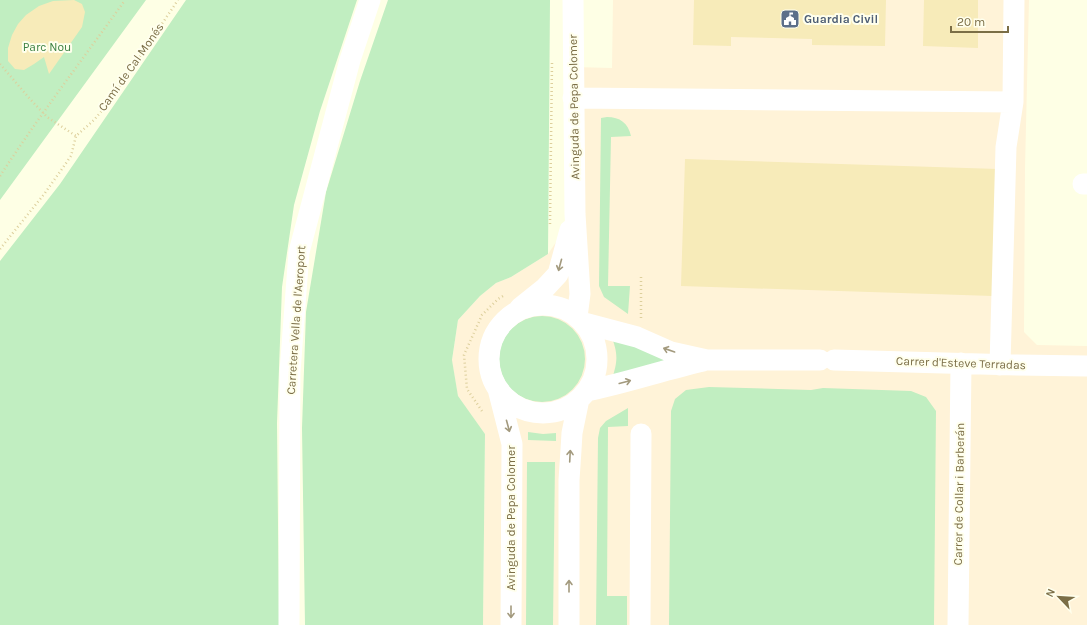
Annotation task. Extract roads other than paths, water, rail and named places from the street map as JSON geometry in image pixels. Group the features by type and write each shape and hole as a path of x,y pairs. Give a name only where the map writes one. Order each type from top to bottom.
{"street":[{"name":"Carretera Vella de l'Aeroport","path":"289,625 290,372 299,252 350,60 370,0"},
{"name":"Avinguda de Pepa Colomer","path":"573,0 575,214 581,320"},
{"path":"1000,365 1006,147 1013,102 1014,0"},
{"path":"573,98 1013,102"},
{"name":"Avinguda de Pepa Colomer","path":"506,319 545,288 558,274 575,214"},
{"path":"569,625 569,488 572,433 583,395 595,374 597,349 590,330 581,320 569,311 552,305 535,305 518,311 506,319 492,340 489,352 489,366 498,388 515,405 528,411 543,413 562,410 574,404 583,395"},
{"name":"Carrer d'Esteve Terradas","path":"581,320 637,337 671,352 707,360"},
{"name":"Carrer d'Esteve Terradas","path":"583,395 670,368 707,360 827,360 1087,366"},
{"name":"Carrer de Collar i Barberán","path":"958,625 961,363"},
{"name":"Avinguda de Pepa Colomer","path":"498,388 512,444 511,625"},
{"path":"640,625 641,434"}],"place":[{"name":"Guardia Civil","path":"790,19"}],"park label":[{"name":"Parc Nou","path":"47,47"}]}
